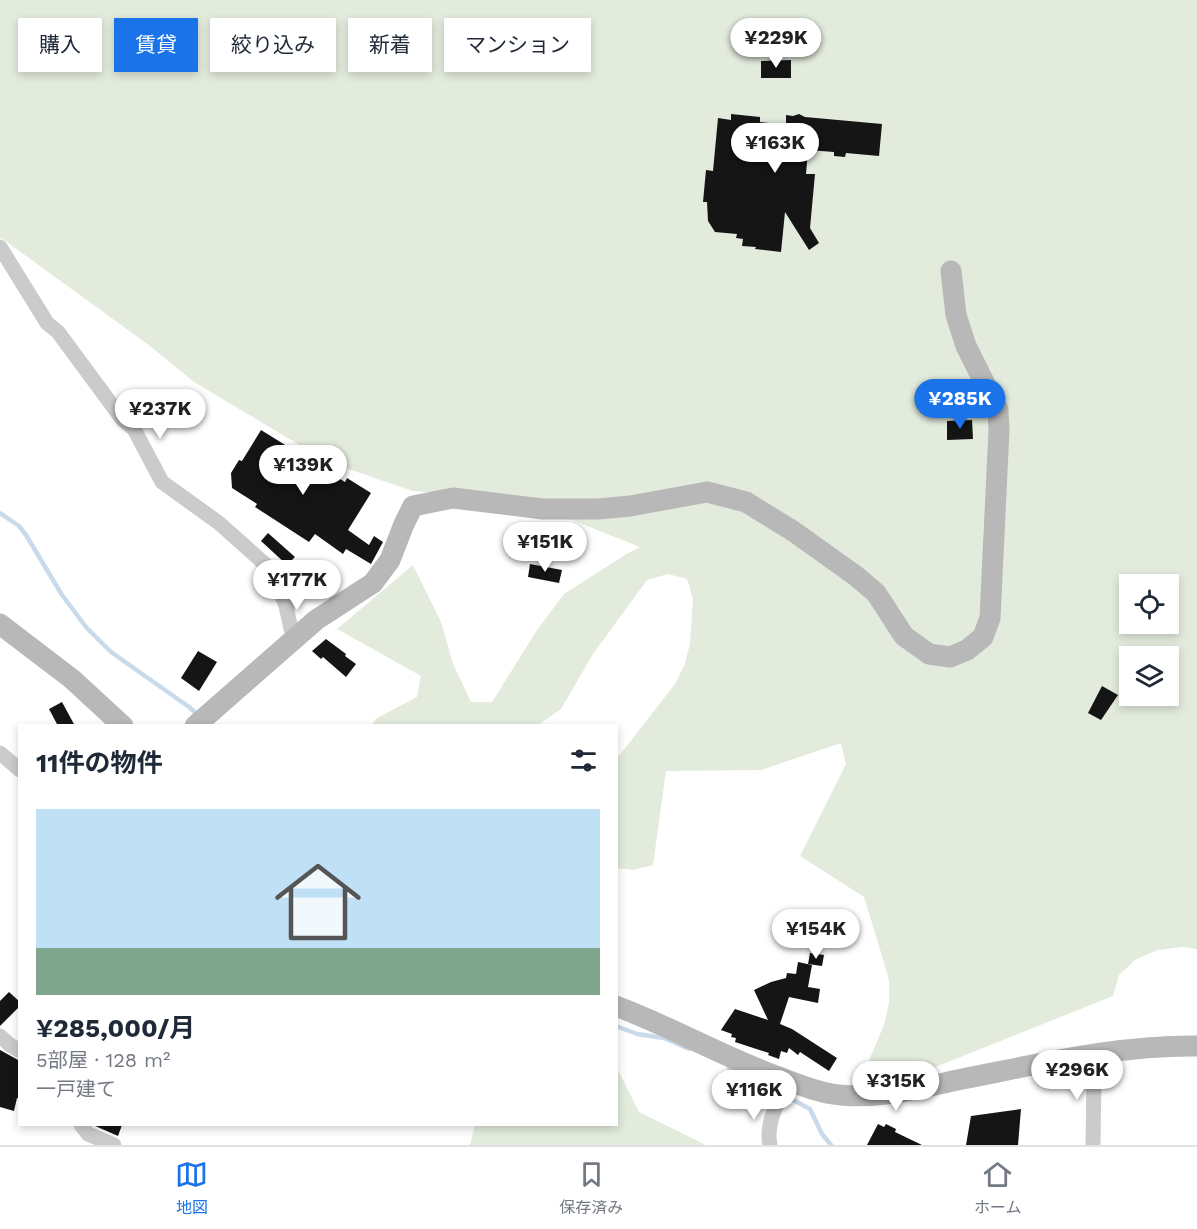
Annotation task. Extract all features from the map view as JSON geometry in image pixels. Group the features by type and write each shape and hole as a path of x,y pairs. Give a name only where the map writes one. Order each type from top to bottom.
{"street":[{"path":"0,247 47,323 58,332 123,420 135,429 162,482 219,523 266,565 276,581 296,638"},
{"path":"201,721 316,620 374,583 390,560 413,506 453,498 543,509 598,509 630,506 707,492 746,502 793,531 856,576 876,593 904,636 929,654 950,657 967,650 983,637 990,618 999,430 998,410 966,346 956,315 951,271"},
{"path":"0,624 72,679 120,724"},
{"path":"0,753 18,768"},
{"path":"618,1007 787,1083 827,1093 859,1096 902,1091 1088,1054 1148,1047 1197,1046"},
{"path":"0,1036 18,1050"},
{"path":"1088,1054 1094,1076 1093,1145"},
{"path":"770,1145 769,1130 787,1083"},
{"path":"82,1126 88,1134 114,1145"}],"green space":[{"path":"0,0 1197,0 1197,949 1183,947 1157,950 1135,960 1119,975 1113,996 923,1072 883,1079 865,1070 884,1025 889,1003 889,980 883,959 864,897 800,856 846,764 841,743 761,770 666,771 653,865 633,870 618,868 618,757 675,684 685,664 690,643 693,599 687,579 668,574 647,580 593,654 561,709 540,724 372,724 377,718 417,697 421,676 337,629 413,565 441,622 453,664 471,702 492,702 537,630 564,594 640,547 522,500 413,491 328,462 194,382 150,346 0,237"},
{"path":"618,1070 639,1112 706,1145 470,1145 475,1126 618,1126"}],"building":[{"path":"791,60 791,78 761,78 761,61"},
{"path":"731,114 760,117 760,122 786,125 786,115 799,114 805,117 882,124 879,156 846,153 845,157 834,156 834,152 808,150 806,174 815,174 810,228 819,243 809,250 785,212 781,252 742,246 743,239 736,238 737,234 715,232 708,221 707,202 703,202 706,170 713,171 718,118 731,120"},
{"path":"972,420 973,439 947,440 947,421"},
{"path":"261,430 345,482 347,478 371,493 348,530 369,545 374,536 383,542 371,564 346,549 343,554 315,534 309,542 255,507 257,504 232,488 231,473 239,460 242,461"},
{"path":"268,533 295,557 287,565 261,541"},
{"path":"530,564 562,570 559,583 528,577"},
{"path":"326,639 356,664 346,677 323,657 321,659 312,651"},
{"path":"198,651 217,662 199,691 181,678"},
{"path":"1102,686 1118,695 1101,720 1088,713"},
{"path":"62,702 74,724 57,724 49,709"},
{"path":"810,953 824,955 822,966 808,964"},
{"path":"798,962 812,965 808,987 820,989 818,1003 789,997 780,1024 792,1029 837,1058 829,1071 800,1052 798,1055 789,1048 787,1053 781,1051 779,1059 768,1055 769,1053 735,1042 736,1038 731,1037 732,1034 721,1030 735,1009 768,1020 754,990 786,978 787,973 796,974"},
{"path":"9,992 18,1000 18,1008 0,1026 0,1001"},
{"path":"0,1050 18,1060 18,1098 14,1111 0,1107"},
{"path":"1021,1109 1018,1145 966,1145 971,1116"},
{"path":"878,1124 884,1127 886,1124 896,1129 895,1132 922,1145 867,1145"},
{"path":"95,1126 122,1126 118,1136"}],"waterway":[{"path":"0,513 19,526 26,535 62,595 86,627 111,652 199,716"},
{"path":"618,1027 637,1034 664,1038 689,1049"},
{"path":"729,1068 810,1109 822,1134 831,1145"}]}
